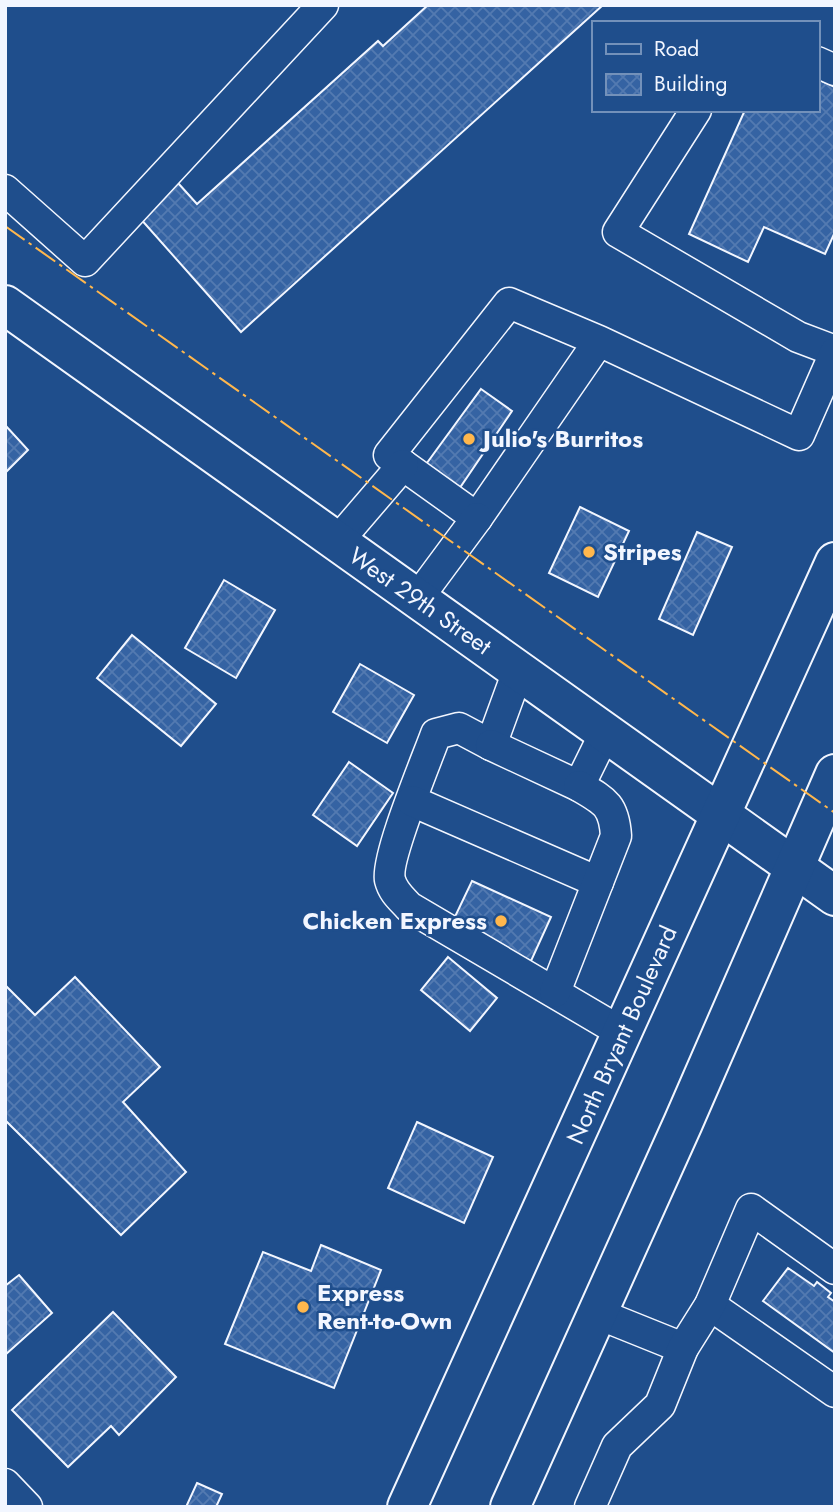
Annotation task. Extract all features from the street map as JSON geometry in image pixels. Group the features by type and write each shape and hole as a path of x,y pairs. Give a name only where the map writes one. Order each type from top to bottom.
{"main road":[{"name":"West 29th Street","path":"5,304 835,896"},
{"name":"North Bryant Boulevard","path":"407,1507 835,562"},
{"path":"510,1507 683,1123 835,774"}],"street":[{"path":"5,190 85,261 323,5"},
{"path":"819,63 835,70"},
{"path":"477,518 389,455 509,303 599,341 799,435 835,352 797,337 618,232 695,112"},
{"path":"417,599 477,518 599,341"},
{"path":"337,542 403,465"},
{"path":"491,745 518,671"},
{"path":"555,992 616,836 615,814 603,800 579,786 459,728 436,734 397,842 389,877 394,892 409,906 555,992 623,1032"},
{"path":"579,786 605,733"},
{"path":"412,801 598,882"},
{"path":"590,1507 617,1446 660,1405 683,1348 710,1305 751,1209 835,1269"},
{"path":"710,1305 835,1392"},
{"path":"596,1313 683,1348"},
{"path":"5,1484 27,1507"}],"building":[{"path":"428,5 603,5 241,332 139,217 178,183 197,204 378,41 383,46"},
{"path":"819,80 835,87 835,232 825,254 764,227 748,262 689,234 744,112 819,112"},
{"name":"Julio's Burritos","path":"481,389 512,411 457,492 424,467"},
{"path":"5,425 28,450 5,473"},
{"name":"Stripes","path":"580,507 629,531 598,597 549,573"},
{"path":"697,532 732,547 693,635 659,619"},
{"path":"224,580 275,610 236,678 185,648"},
{"path":"132,635 216,704 181,746 97,678"},
{"path":"360,664 414,695 387,743 333,712"},
{"path":"349,762 393,793 357,846 313,815"},
{"name":"Chicken Express","path":"472,881 551,917 531,961 451,925"},
{"path":"448,957 497,998 470,1031 421,990"},
{"path":"75,977 160,1067 123,1102 186,1172 121,1235 5,1120 5,985 35,1015"},
{"path":"417,1122 493,1157 464,1223 388,1188"},
{"name":"Express Rent-to-Own","path":"321,1245 381,1270 334,1388 225,1344 263,1252 311,1271"},
{"path":"788,1268 814,1286 817,1282 831,1293 828,1297 835,1302 835,1353 763,1301"},
{"path":"19,1275 52,1313 5,1355 5,1286"},
{"path":"113,1312 176,1377 119,1435 111,1426 68,1467 12,1410"},
{"path":"197,1483 222,1494 216,1507 186,1507"}],"power":[{"path":"5,226 835,813"}],"place":[{"name":"Julio's Burritos","path":"469,439"},
{"name":"Stripes","path":"589,552"},
{"name":"Chicken Express","path":"501,921"},
{"name":"Express Rent-to-Own","path":"303,1307"}]}
